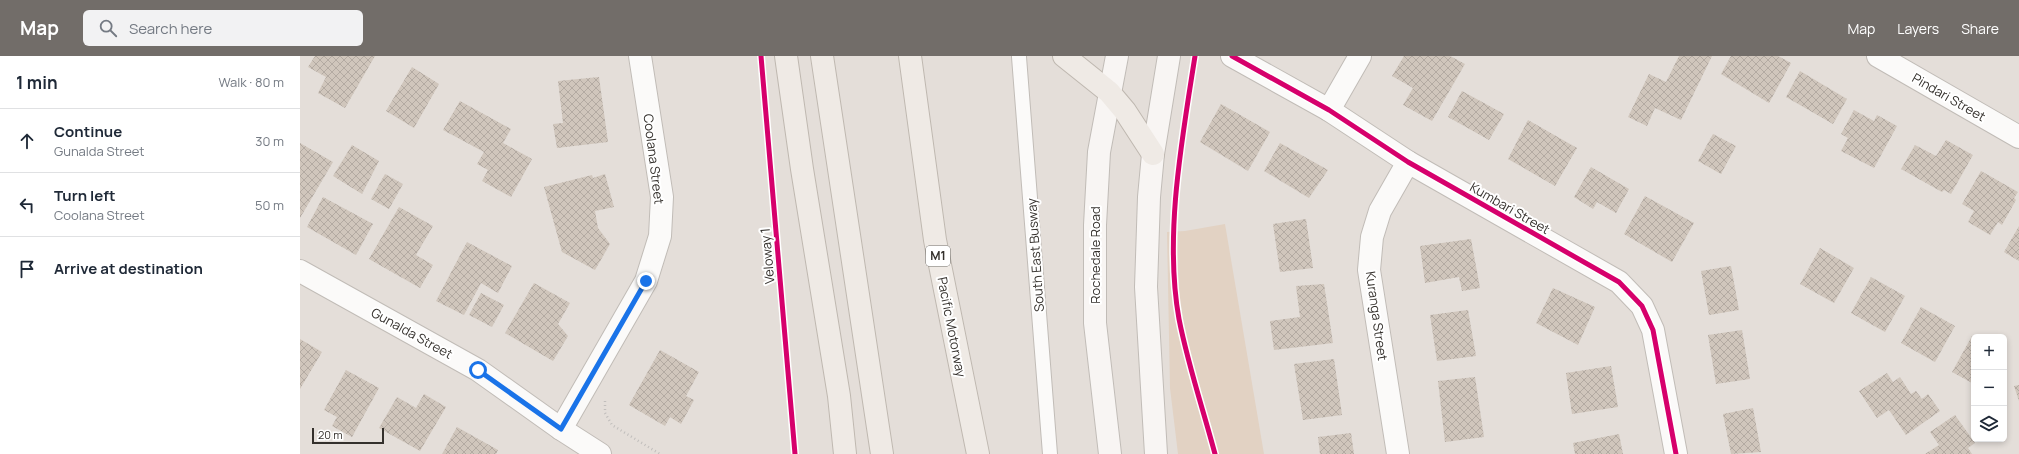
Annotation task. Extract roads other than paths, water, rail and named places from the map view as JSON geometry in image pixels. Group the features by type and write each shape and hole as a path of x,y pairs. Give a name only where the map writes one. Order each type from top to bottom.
{"highway":[{"path":"786,56 802,169 839,396 845,454"},
{"path":"822,56 882,454"},
{"name":"Pacific Motorway","path":"910,56 935,240 978,454"},
{"path":"1064,56 1109,92 1134,124 1153,154"}],"main road":[{"name":"Rochedale Road","path":"1110,454 1095,323 1096,195 1099,152 1109,92 1117,56"},
{"path":"1156,454 1146,287 1149,197 1153,154 1169,56"}],"street":[{"name":"Coolana Street","path":"561,429 646,281 660,236 662,197 640,56"},
{"name":"Kumbari Street","path":"1232,56 1329,110 1408,162 1619,282 1642,306 1653,330 1676,454"},
{"path":"1329,110 1360,56"},
{"name":"Pindari Street","path":"1878,56 2019,137"},
{"name":"Kuranga Street","path":"1398,454 1368,270 1372,237 1380,211 1408,162"},
{"name":"Gunalda Street","path":"300,271 478,370 561,429 600,454"}],"lane":[{"name":"South East Busway","path":"1019,56 1050,454"}]}
